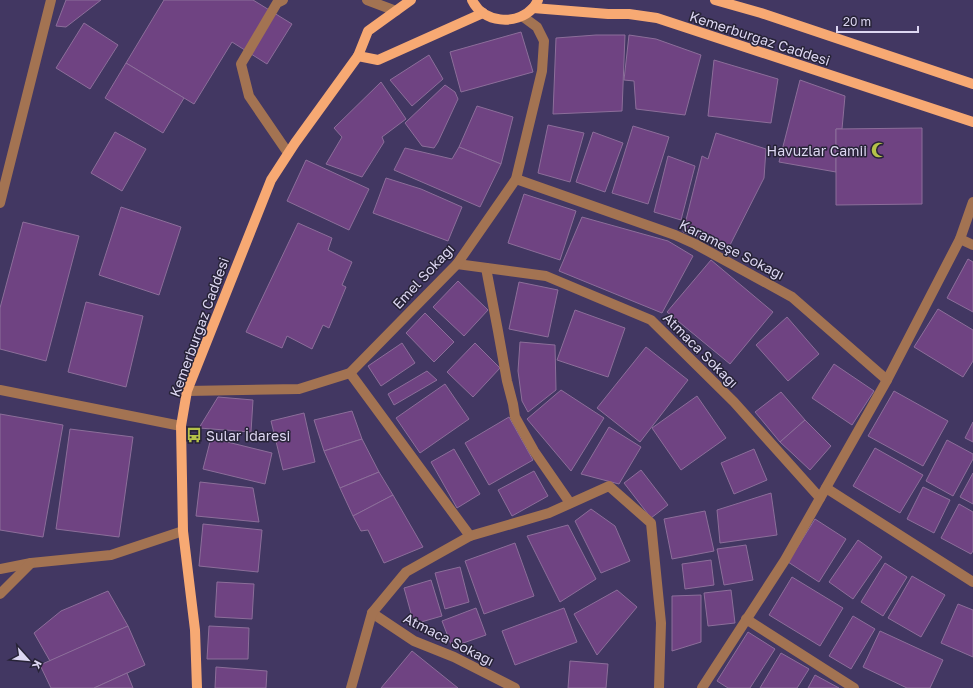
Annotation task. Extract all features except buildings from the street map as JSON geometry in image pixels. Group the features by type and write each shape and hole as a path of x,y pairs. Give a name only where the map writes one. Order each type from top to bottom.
{"main road":[{"name":"Kemerburgaz Caddesi","path":"196,688 195,630 184,531 181,426 187,392 270,180 329,94 358,56 368,31 411,0"},
{"path":"472,0 483,13 496,19 509,20 522,16 536,4"},
{"name":"Kemerburgaz Caddesi","path":"715,0 761,13 973,84"},
{"name":"Kemerburgaz Caddesi","path":"536,4 608,14 630,14 657,18 973,122"},
{"path":"358,56 378,60 483,13"}],"street":[{"path":"0,203 51,0"},
{"path":"283,0 277,3 241,64 249,96 288,153"},
{"path":"367,0 396,11"},
{"name":"Emel Sokağı","path":"187,392 299,389 350,373 456,264 516,179 542,71 544,41 537,27 522,16"},
{"name":"Karameşe Sokağı","path":"516,179 675,235 709,251 792,296 887,380"},
{"path":"702,688 785,560 887,380 960,239 973,202"},
{"path":"960,239 973,245"},
{"name":"Atmaca Sokağı","path":"456,264 546,276 651,320 734,402 820,498"},
{"path":"486,268 515,417 534,451 570,504"},
{"path":"350,373 470,536"},
{"path":"0,390 181,426"},
{"path":"351,688 372,614 406,572 470,536 549,513 609,486 651,523 661,623 659,688"},
{"path":"826,488 973,582"},
{"path":"0,570 31,563 111,555 184,531"},
{"path":"0,594 31,563"},
{"name":"Atmaca Sokağı","path":"372,614 414,641 454,657 515,688"},
{"path":"746,620 854,688"}],"place":[{"name":"Havuzlar Camii","path":"879,150"},
{"name":"Sular İdaresi","path":"194,435"}]}
